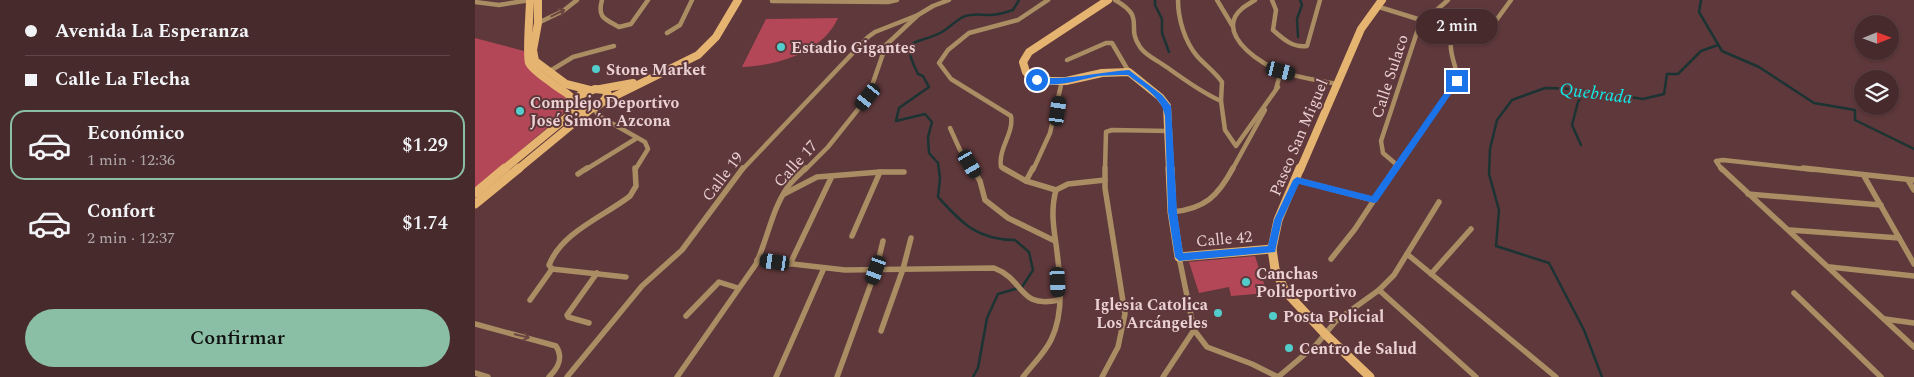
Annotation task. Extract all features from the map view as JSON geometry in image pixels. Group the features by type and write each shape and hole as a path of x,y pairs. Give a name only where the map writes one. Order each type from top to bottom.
{"main road":[{"path":"475,193 571,114 574,103"}],"street":[{"path":"475,2 499,5 529,0 527,57 529,63 568,93 577,109 592,108"},
{"path":"538,0 537,23 533,44 535,61 567,84 590,90 645,80"},
{"path":"537,23 563,11 576,0"},
{"path":"602,0 599,10 602,17 619,27 631,24 647,0"},
{"path":"667,33 680,25 692,0"},
{"path":"475,204 592,108 707,49 717,36 737,0"},
{"path":"772,2 830,0 889,2 897,0"},
{"path":"933,6 938,0"},
{"path":"933,6 949,0"},
{"path":"1048,0 1017,20 969,32 947,50 939,63 941,69 950,78 996,104 1011,116 1012,126 999,160 1003,170 1026,181 1056,190 1068,184 1105,180"},
{"path":"1108,0 1051,37 1025,57 1023,67 1030,78 1044,82 1129,72"},
{"path":"1115,0 1129,7 1134,13 1136,35 1141,49 1207,96 1221,101"},
{"path":"1178,0 1178,8 1189,45 1222,82 1221,101 1225,130 1236,146 1278,86"},
{"path":"1217,0 1237,39 1244,48 1266,64 1281,71 1337,84"},
{"path":"1231,25 1239,12 1255,0"},
{"path":"1272,0 1277,4 1272,24 1273,30 1291,43 1305,47 1320,0"},
{"name":"Calle Sulaco","path":"1397,165 1383,155 1381,152 1381,142 1421,20 1431,15 1448,0"},
{"path":"1331,260 1355,229 1397,165 1457,81 1457,69 1449,47 1451,42 1461,37 1484,37 1511,0"},
{"path":"1379,3 1421,20"},
{"name":"Paseo San Miguel","path":"1370,377 1285,291 1275,268 1271,249 1278,220 1361,29 1379,3"},
{"name":"Calle 17","path":"677,377 756,264 765,244 775,212 787,187 828,147 868,97 886,45 918,15 933,6"},
{"name":"Calle 19","path":"567,377 642,286 682,250 741,172 765,144 868,37 875,32 918,15"},
{"path":"1067,60 1106,43 1112,43 1129,72 1160,97 1167,106 1172,212 1194,330 1207,347 1278,377 1316,345 1336,321 1379,290 1394,275 1439,202"},
{"path":"550,71 573,57 614,46"},
{"path":"1172,212 1189,210 1206,204 1222,188 1278,86 1281,71"},
{"path":"1026,181 1041,156 1056,118 1062,81"},
{"path":"600,89 607,92 605,101"},
{"path":"574,103 580,95 590,90"},
{"path":"563,91 571,104 564,119"},
{"path":"592,108 599,116 648,145 648,149 634,167 633,172 636,186 634,190 623,202 593,221 556,251 549,260 549,265 553,269 626,277"},
{"path":"950,128 960,150 980,181 985,200 1007,218 1055,241"},
{"path":"1102,377 1118,347 1125,314 1105,180 1106,132 1112,130 1169,131"},
{"path":"578,174 637,138"},
{"path":"1914,190 1911,180 1723,160 1716,161 1718,166 1914,347"},
{"path":"852,236 880,172"},
{"path":"784,194 817,177 904,172"},
{"path":"790,264 832,176"},
{"path":"1864,176 1914,264"},
{"path":"1297,180 1374,200"},
{"path":"1023,377 1052,339 1059,300 1051,214 1056,190"},
{"path":"1748,194 1881,205"},
{"path":"1431,274 1471,229"},
{"path":"1789,230 1899,238"},
{"path":"881,331 903,269 911,238"},
{"path":"837,377 876,270 883,241"},
{"name":"Calle 42","path":"1179,257 1271,249"},
{"path":"1407,254 1556,377"},
{"path":"757,260 824,268 876,270 985,267 1002,270 1013,279 1029,300 1041,303 1059,300"},
{"path":"776,377 824,268"},
{"path":"1830,268 1914,276"},
{"path":"530,300 553,269"},
{"path":"589,323 568,317 567,315 597,274"},
{"path":"686,316 719,282 738,288"},
{"path":"1379,290 1476,377"},
{"path":"1794,293 1881,377"},
{"path":"1884,319 1914,322"},
{"path":"475,324 556,346 559,350 559,366 549,377"},
{"path":"1163,377 1194,330"},
{"path":"475,373 488,377"}],"shaded area":[{"name":"Estadio Gigantes","path":"838,18 822,40 797,55 770,64 742,67 766,19"},
{"name":"Complejo Deportivo José Simón Azcona","path":"475,38 524,51 528,64 567,99 568,107 563,114 475,190"},
{"path":"1255,256 1267,293 1231,296 1229,287 1199,293 1189,262"}],"waterway":[{"path":"973,377 978,368 987,318 998,294 1022,287 1033,270 1029,252 1015,240 990,237 980,233 955,215 938,197 940,178 938,163 929,153 928,137 932,122 925,114 896,121 899,108 929,87 923,76 918,74 912,62 910,53 912,44 940,33 966,16 990,15 1013,10 1019,0"},
{"path":"1155,0 1155,5 1162,19 1162,33 1169,52"},
{"path":"1298,37 1297,19 1302,5 1300,0"},
{"name":"Quebrada","path":"1701,0 1699,12 1722,51 1759,67 1814,103 1855,110 1855,120 1914,149"},
{"name":"Quebrada","path":"1602,377 1584,330 1549,263 1496,246 1499,210 1489,174 1490,149 1497,120 1512,100 1545,88 1578,89 1643,99 1664,94 1667,74 1678,74 1701,51 1718,45"},
{"path":"1581,145 1572,125 1578,102 1585,91"}],"place":[{"name":"Estadio Gigantes","path":"781,47"},
{"name":"Stone Market","path":"596,69"},
{"name":"Complejo Deportivo José Simón Azcona","path":"520,111"},
{"name":"Canchas Polideportivo","path":"1246,282"},
{"name":"Iglesia Catolica Los Arcángeles","path":"1218,313"},
{"name":"Posta Policial","path":"1273,316"},
{"name":"Centro de Salud","path":"1289,348"}],"route":[{"path":"1037,80 1054,82 1114,72 1129,72 1160,97 1167,106 1169,116 1172,212 1179,257 1271,249 1278,220 1297,180 1374,200 1457,81"}]}
